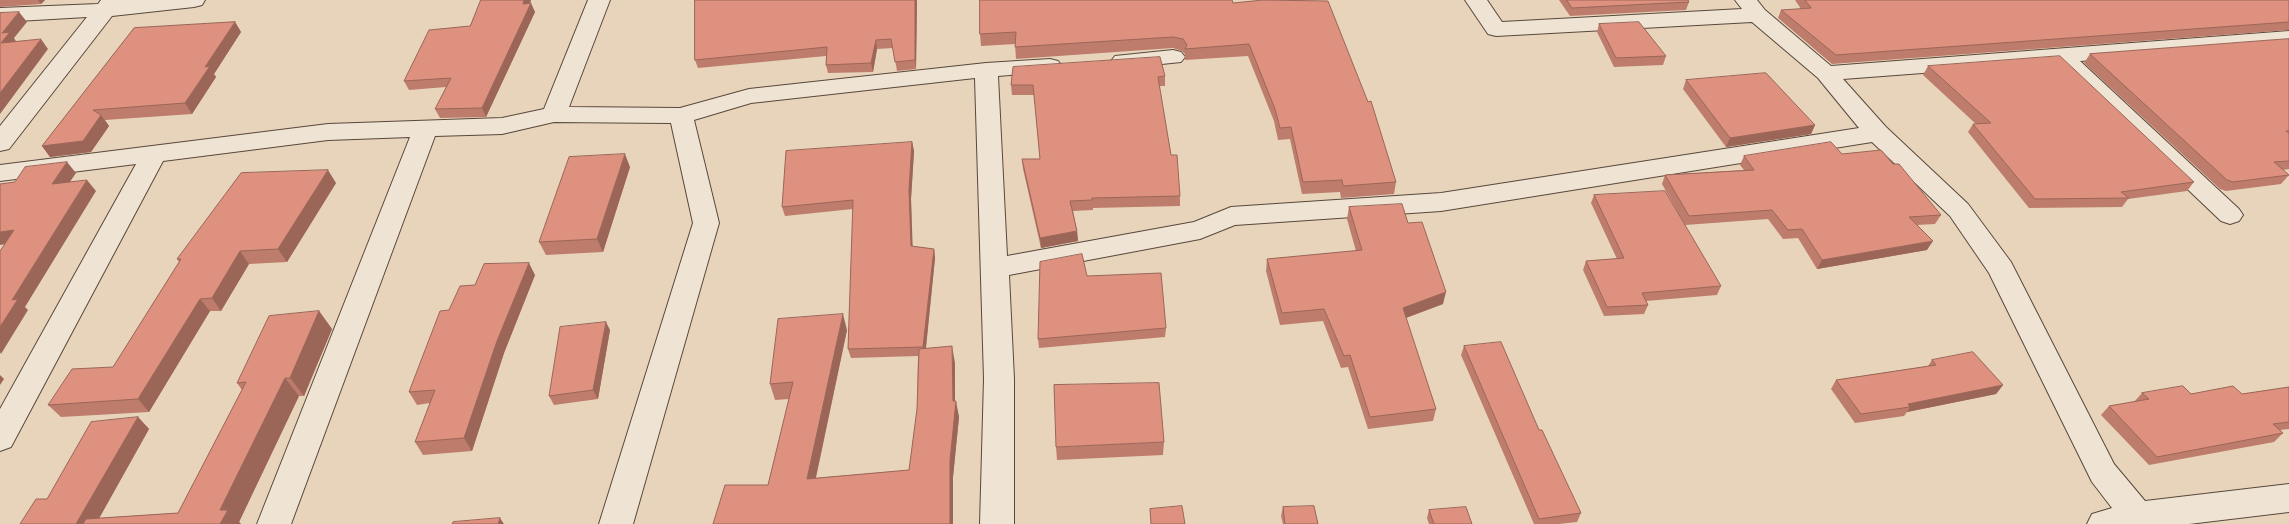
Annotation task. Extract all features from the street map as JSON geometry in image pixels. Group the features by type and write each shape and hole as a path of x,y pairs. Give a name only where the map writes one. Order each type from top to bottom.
{"street":[{"path":"0,15 108,5 194,0"},
{"path":"554,114 599,0"},
{"path":"1476,0 1496,30 1751,8 1826,73 1877,133 1959,210 2001,269 2103,473 2142,520"},
{"path":"0,143 108,5"},
{"path":"1826,73 2289,38"},
{"path":"2058,54 2230,215"},
{"path":"1104,62 1174,57"},
{"path":"0,174 328,132 502,126 554,114 681,116 749,96 986,70 1075,64"},
{"path":"986,70 999,379 997,524"},
{"path":"616,524 706,223 681,116"},
{"path":"274,524 426,128"},
{"path":"994,268 1200,230 1231,216 1440,202 1877,133"},
{"path":"0,438 154,153"},
{"path":"2104,524 2289,498"}],"building":[{"path":"481,0 524,0 523,4 531,3 482,108 435,109 451,78 404,81 429,30 470,26"},
{"path":"695,0 915,0 915,60 895,62 891,39 876,40 871,63 826,65 827,47 695,60"},
{"path":"980,0 1232,0 1233,3 1263,0 1328,1 1368,102 1371,101 1396,182 1343,186 1342,180 1303,182 1291,127 1280,128 1275,109 1249,44 1185,49 1187,45 1183,39 1173,37 1015,47 1016,32 980,34"},
{"path":"1567,0 1688,0 1689,2 1572,8"},
{"path":"1805,0 2289,0 2289,22 1836,55 1781,10 1811,8"},
{"path":"19,12 2,33 10,32 1,43 41,39 0,93 0,13"},
{"path":"235,22 205,67 210,66 185,103 93,110 101,115 83,141 42,146 134,28"},
{"path":"1639,22 1666,56 1616,58 1599,24"},
{"path":"2289,39 2289,131 2286,131 2289,133 2289,161 2274,162 2289,175 2233,182 2227,180 2090,54"},
{"path":"2060,56 2194,182 2121,192 2129,198 2035,199 1973,124 1991,123 1928,66"},
{"path":"1160,57 1165,76 1158,77 1171,155 1177,155 1180,196 1092,198 1092,200 1070,201 1077,231 1040,238 1022,159 1040,159 1033,85 1011,85 1013,67"},
{"path":"1766,73 1815,125 1730,138 1686,80"},
{"path":"912,142 909,190 911,246 934,249 923,347 848,349 853,200 782,207 786,151"},
{"path":"1831,142 1842,154 1881,150 1893,164 1899,164 1941,215 1909,217 1933,241 1822,260 1802,229 1788,230 1772,210 1689,216 1665,175 1754,170 1744,156"},
{"path":"625,154 597,239 539,242 569,157"},
{"path":"67,162 52,184 87,180 12,300 18,299 0,327 0,251 14,230 0,232 0,184 15,182 25,167"},
{"path":"328,170 278,249 240,251 212,298 200,299 138,399 48,405 72,369 113,367 181,259 177,259 241,173"},
{"path":"1665,191 1721,286 1642,293 1648,305 1607,307 1586,261 1624,258 1594,195"},
{"path":"1402,204 1408,223 1422,222 1446,292 1403,308 1436,409 1370,417 1350,355 1344,356 1324,309 1282,313 1267,259 1362,250 1349,207"},
{"path":"1082,254 1087,276 1161,273 1166,328 1038,339 1040,262"},
{"path":"529,263 497,341 464,438 415,442 435,390 409,392 440,311 449,310 460,286 475,285 484,264"},
{"path":"319,311 290,378 285,378 220,510 228,510 220,524 83,524 86,519 178,513 246,382 237,383 269,316"},
{"path":"843,314 807,479 909,470 917,409 919,349 952,346 953,401 956,401 950,461 950,524 713,524 725,485 768,485 793,382 770,384 778,319"},
{"path":"606,322 593,390 549,396 560,327"},
{"path":"1501,342 1539,430 1542,430 1581,513 1539,519 1464,346"},
{"path":"1973,352 2003,385 1908,404 1910,407 1861,414 1836,380 1936,365 1932,360"},
{"path":"1159,383 1164,442 1056,447 1054,385"},
{"path":"2183,386 2191,394 2233,386 2242,394 2289,387 2289,422 2273,424 2283,433 2157,457 2109,406 2149,399 2142,393"},
{"path":"138,417 76,524 20,524 36,499 47,499 91,422"},
{"path":"1182,506 1185,524 1151,524 1150,509"},
{"path":"1314,506 1318,524 1285,524 1283,507"},
{"path":"1466,507 1472,524 1434,524 1429,510"},
{"path":"500,518 498,524 452,524 453,522"}]}
